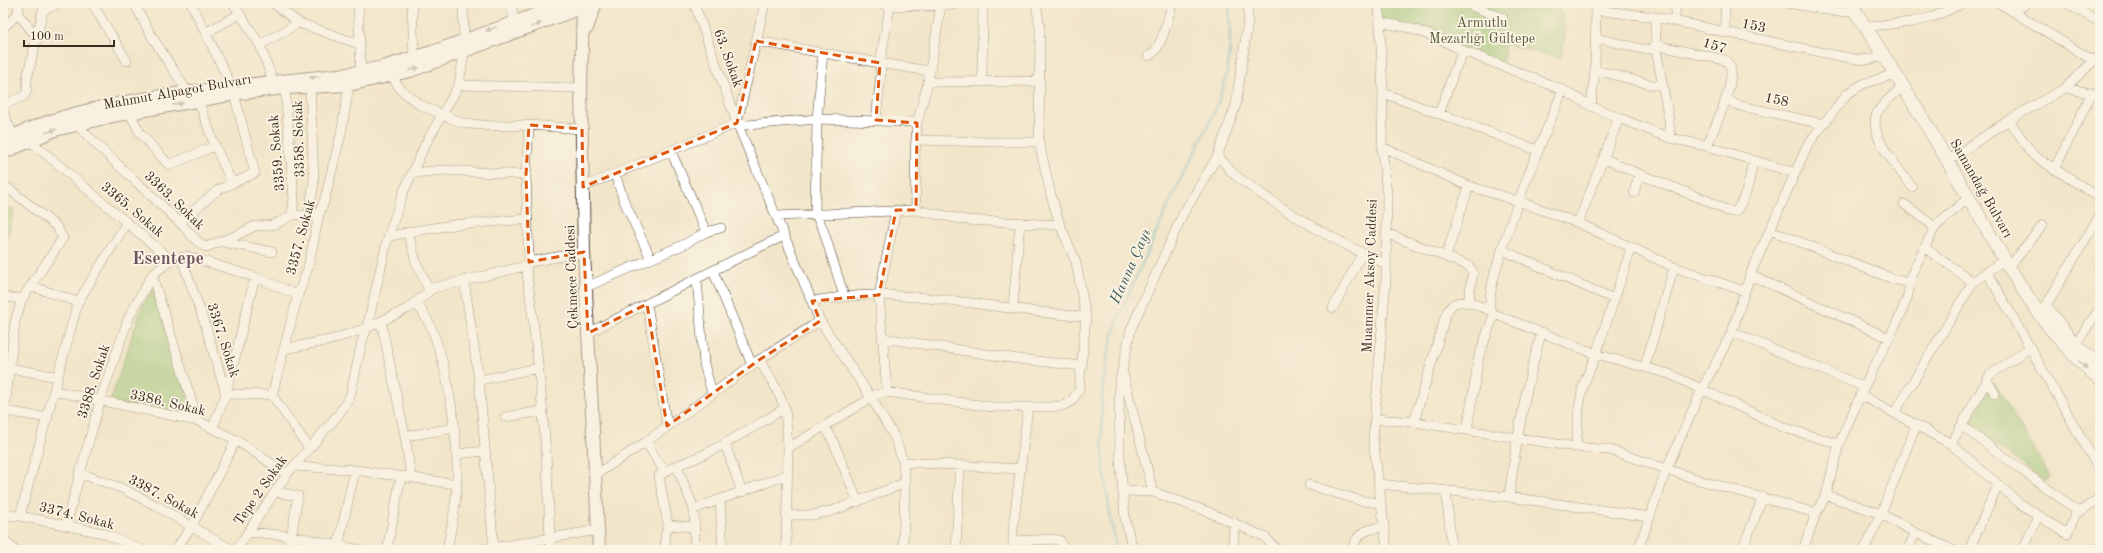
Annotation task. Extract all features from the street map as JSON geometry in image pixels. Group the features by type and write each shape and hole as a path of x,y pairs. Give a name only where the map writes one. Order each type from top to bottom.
{"highway":[{"name":"Samandağ Bulvarı","path":"1853,6 1870,26 1952,158 2010,260 2033,304 2059,340 2081,364 2100,379"},
{"name":"Samandağ Bulvarı","path":"1853,6 1903,86 1969,197 2010,260 2045,308 2075,345 2100,366"}],"main road":[{"path":"355,77 414,58 514,21 568,3"},
{"path":"582,45 590,16 596,3"},
{"path":"355,77 390,75 431,64 584,4"},
{"name":"Çekmece Caddesi","path":"584,4 581,88 584,252 599,550"},
{"path":"464,39 464,52"},
{"name":"Mahmut Alpagot Bulvarı","path":"8,138 38,124 111,106 188,93 310,86 355,77"},
{"name":"Mahmut Alpagot Bulvarı","path":"3,153 54,130 76,124 198,100 274,81 355,77"}],"street":[{"path":"3,28 18,14 19,3"},
{"path":"3,105 24,96 27,92 27,79 43,10 60,3"},
{"path":"92,3 126,61"},
{"path":"134,3 150,35 188,93"},
{"path":"180,222 218,190 255,173 233,91 207,32 192,3"},
{"path":"233,3 260,45 274,81"},
{"path":"273,3 299,23 359,44"},
{"name":"3357. Sokak","path":"272,395 298,295 308,268 319,214 324,202 355,77 359,44 358,3"},
{"path":"412,3 414,58"},
{"path":"463,3 464,39"},
{"path":"511,3 514,21"},
{"name":"63. Sokak","path":"694,3 737,123 820,321 871,397 895,438 903,462 905,484 903,550"},
{"path":"737,123 765,3"},
{"path":"879,3 890,6 960,3"},
{"path":"982,3 982,82"},
{"path":"788,448 871,397 887,392 993,407 1028,407 1062,406 1070,402 1079,390 1086,316 1076,262 1060,225 1051,195 1039,142 1038,81 1040,28 1036,3"},
{"path":"1148,56 1155,52 1164,34 1171,8 1169,3"},
{"path":"1132,550 1125,519 1118,420 1119,384 1123,373 1131,329 1183,214 1217,156 1236,105 1248,21 1248,3"},
{"name":"Muammer Aksoy Caddesi","path":"1379,3 1383,93 1382,147 1386,195 1386,264 1373,439 1387,550"},
{"path":"1464,3 1504,18"},
{"path":"1674,21 1677,3"},
{"path":"1725,33 1725,7 1727,3"},
{"path":"1786,3 1839,12 1853,6"},
{"path":"1870,26 1912,22 1933,17 1964,3"},
{"path":"1952,158 2009,120 2066,88 2097,58 1999,3"},
{"path":"2015,11 2027,3"},
{"path":"2066,3 2100,22"},
{"path":"916,210 917,123 928,82 941,5"},
{"path":"876,120 881,74 880,63 890,6"},
{"path":"1591,106 1597,38 1596,6"},
{"name":"153","path":"1596,6 1839,56 1870,60 1878,58 1883,54"},
{"path":"18,14 36,36"},
{"path":"207,32 240,14"},
{"path":"1655,17 1656,47 1669,120 1670,138"},
{"path":"1379,22 1410,28 1440,38 1464,52 1563,90 1591,106 1670,138 1707,146 1795,173"},
{"path":"260,45 299,23"},
{"name":"157","path":"1597,38 1642,49 1656,47 1725,60 1731,70 1726,98 1707,146"},
{"path":"756,41 929,71"},
{"path":"464,52 459,85 581,88"},
{"path":"1439,114 1455,69 1464,52"},
{"path":"823,53 817,119 814,213 823,229 844,296"},
{"path":"1595,70 1653,85 1662,85"},
{"path":"1638,550 1667,468 1702,389 1732,332 1750,274 1808,144 1847,94 1863,84 1895,74"},
{"path":"390,75 409,97 420,105 462,123 491,126 529,125 582,129"},
{"path":"928,82 1038,81"},
{"name":"Tepe 2 Sokak","path":"236,550 287,474 338,415 350,397 362,341 367,328 388,237 403,193 425,145 459,85"},
{"name":"3358. Sokak","path":"309,214 314,181 310,86"},
{"path":"1903,86 1878,112 1875,121 1879,138 1886,152 1912,187"},
{"name":"3359. Sokak","path":"285,88 294,199 292,215"},
{"path":"2054,170 2096,94 2066,88"},
{"path":"1467,430 1479,356 1492,312 1492,287 1502,250 1537,150 1563,90"},
{"path":"1383,93 1537,150"},
{"name":"158","path":"1726,98 1736,105 1823,124"},
{"path":"198,100 215,146 232,183"},
{"path":"3,112 8,138"},
{"path":"130,113 140,133 169,165 215,146"},
{"path":"1578,223 1619,118"},
{"path":"583,187 737,123 747,125 817,119 876,120 917,123"},
{"path":"2009,120 2033,155 2054,170 2099,194"},
{"name":"3363. Sokak","path":"76,124 105,154 180,222 200,245 206,247 223,242 272,252"},
{"path":"529,125 526,175 528,264 549,481 550,550"},
{"name":"3365. Sokak","path":"29,140 171,260"},
{"path":"917,140 1039,142"},
{"path":"1382,147 1470,186 1518,201 1578,223 1674,267 1744,291"},
{"path":"671,151 706,232"},
{"path":"1217,156 1235,175 1281,206 1362,254 1386,264"},
{"path":"1603,158 1735,212 1741,205 1748,186 1753,160"},
{"path":"413,173 443,170 526,175"},
{"path":"615,174 624,201 651,259"},
{"path":"1634,193 1639,174"},
{"path":"3,184 56,226 63,238 22,299 15,322 3,424"},
{"path":"1446,256 1470,186"},
{"path":"1803,550 1816,513 1826,495 1839,444 1862,391 1908,295 1909,283 1925,248 1935,227 1969,197"},
{"path":"1904,204 1935,227"},
{"path":"887,392 879,295 896,210"},
{"path":"777,216 814,213 916,210 966,220 1060,225"},
{"path":"223,242 255,226 280,222 292,215 319,214"},
{"path":"2045,308 2100,215"},
{"path":"388,237 408,232 453,225 527,220"},
{"path":"20,516 48,418 78,302 127,222"},
{"path":"1012,308 1020,222"},
{"path":"1895,412 1973,282 1987,272 2010,260 2043,225"},
{"path":"586,287 683,245 706,232 721,228"},
{"path":"1770,230 1893,279 1909,283"},
{"path":"408,232 416,262 429,290"},
{"path":"1386,233 1469,266 1473,273 1469,295 1471,303"},
{"path":"588,334 784,236"},
{"path":"1576,447 1579,408 1583,386 1589,368 1596,354 1631,248"},
{"path":"1925,248 1973,282"},
{"path":"1502,250 1614,299"},
{"path":"284,349 330,340 367,328 416,304 429,290 528,264 584,252"},
{"path":"1333,308 1362,254"},
{"path":"171,260 187,256 255,277 298,295"},
{"name":"3367. Sokak","path":"181,257 205,324 226,394 272,395"},
{"name":"3388. Sokak","path":"66,525 100,401 129,317 152,275 171,260"},
{"path":"1645,366 1674,267"},
{"path":"713,271 755,362 774,384 785,408 788,448 786,550"},
{"path":"1987,272 2100,471"},
{"path":"1750,274 1888,338"},
{"path":"152,275 198,420"},
{"path":"213,427 226,394 255,277"},
{"path":"464,280 478,380 494,548"},
{"path":"697,280 704,364 712,393"},
{"path":"31,286 78,302"},
{"path":"812,301 844,296 879,295 979,303 1086,316"},
{"path":"3,297 22,299"},
{"path":"1414,422 1446,314 1450,305 1458,301 1471,303 1596,354 1645,366 1669,374 1785,428 1839,444"},
{"path":"416,304 422,310 433,334 444,366 454,428 457,484 456,502 447,550"},
{"path":"647,304 667,426"},
{"path":"2075,345 2100,308"},
{"path":"381,321 405,436 411,477"},
{"path":"595,474 646,442 755,362 820,321"},
{"path":"1508,497 1517,438 1530,370 1542,332"},
{"path":"1732,332 1862,391 1916,425 1951,444 1998,485 2038,516 2067,534 2077,511"},
{"path":"882,338 1018,359 1082,366"},
{"path":"1951,444 1990,375 2029,348"},
{"path":"10,368 58,377"},
{"path":"478,380 538,368"},
{"path":"1123,373 1153,492"},
{"path":"1987,380 1995,394"},
{"name":"3386. Sokak","path":"55,391 198,420 236,440 287,474"},
{"path":"272,395 309,448"},
{"path":"1028,407 1013,529 1013,545 1055,538 1061,541 1063,550"},
{"path":"666,550 665,537 668,525 659,476 666,470 677,467 725,444 785,408"},
{"path":"5,411 48,418"},
{"path":"505,417 543,411"},
{"path":"1375,419 1414,422 1623,453 1667,468 1816,513"},
{"path":"1864,550 1881,514 1916,425"},
{"path":"825,426 833,441 858,502"},
{"path":"1962,426 2077,511 2079,512 2100,498"},
{"path":"405,436 454,428"},
{"path":"174,550 192,526 236,440"},
{"path":"646,442 662,468 666,470"},
{"path":"725,444 742,492"},
{"path":"456,454 484,451"},
{"path":"903,462 1021,469"},
{"path":"956,550 960,465"},
{"path":"294,466 355,470 457,484"},
{"path":"677,467 694,509 695,550"},
{"path":"338,547 355,470"},
{"name":"3387. Sokak","path":"80,473 121,488 192,526 232,550"},
{"path":"387,550 400,476"},
{"path":"694,509 787,476"},
{"path":"786,515 823,514 905,484"},
{"path":"1379,484 1508,497 1650,517"},
{"path":"1309,485 1362,501 1381,503"},
{"path":"1969,550 1998,485"},
{"path":"1124,491 1153,492 1234,522 1265,537 1277,550"},
{"path":"1446,491 1452,550"},
{"path":"275,492 298,496 289,550"},
{"path":"1826,495 1881,514 1916,533 1951,549"},
{"path":"1742,550 1763,497"},
{"path":"720,500 723,550"},
{"name":"3374. Sokak","path":"3,515 20,516 103,533 143,550"},
{"path":"2023,550 2038,516"},
{"path":"1233,550 1234,522"},
{"path":"668,525 695,527"},
{"path":"1352,550 1358,536 1368,529 1383,527"},
{"path":"479,550 598,530"},
{"path":"248,532 292,536 338,547 360,550"},
{"path":"1907,550 1916,533"},
{"path":"3,538 14,550"},
{"path":"2095,550 2096,548 2100,550"}],"highlighted area":[{"path":"756,41 880,63 876,120 917,123 916,210 896,210 879,295 812,301 820,321 759,360 667,426 647,304 588,333 584,252 529,262 526,175 529,125 582,129 583,187 737,123"}],"green space":[{"name":"Armutlu Mezarlığı Gültepe","path":"1379,3 1559,3 1566,32 1561,59 1505,44 1503,67 1440,39 1379,22"},
{"path":"3,206 14,209 3,257"},
{"path":"153,289 194,417 110,402 142,306"},
{"path":"1994,382 2049,475 2048,480 2044,480 1972,428 1970,425"}],"waterway":[{"path":"3,22 11,3"},
{"name":"Hanna Çayı","path":"1117,550 1108,502 1103,448 1102,421 1105,369 1113,334 1126,301 1175,191 1202,138 1221,95 1227,74 1229,54 1229,3"}],"district":[{"name":"Esentepe","path":"168,258"}]}
